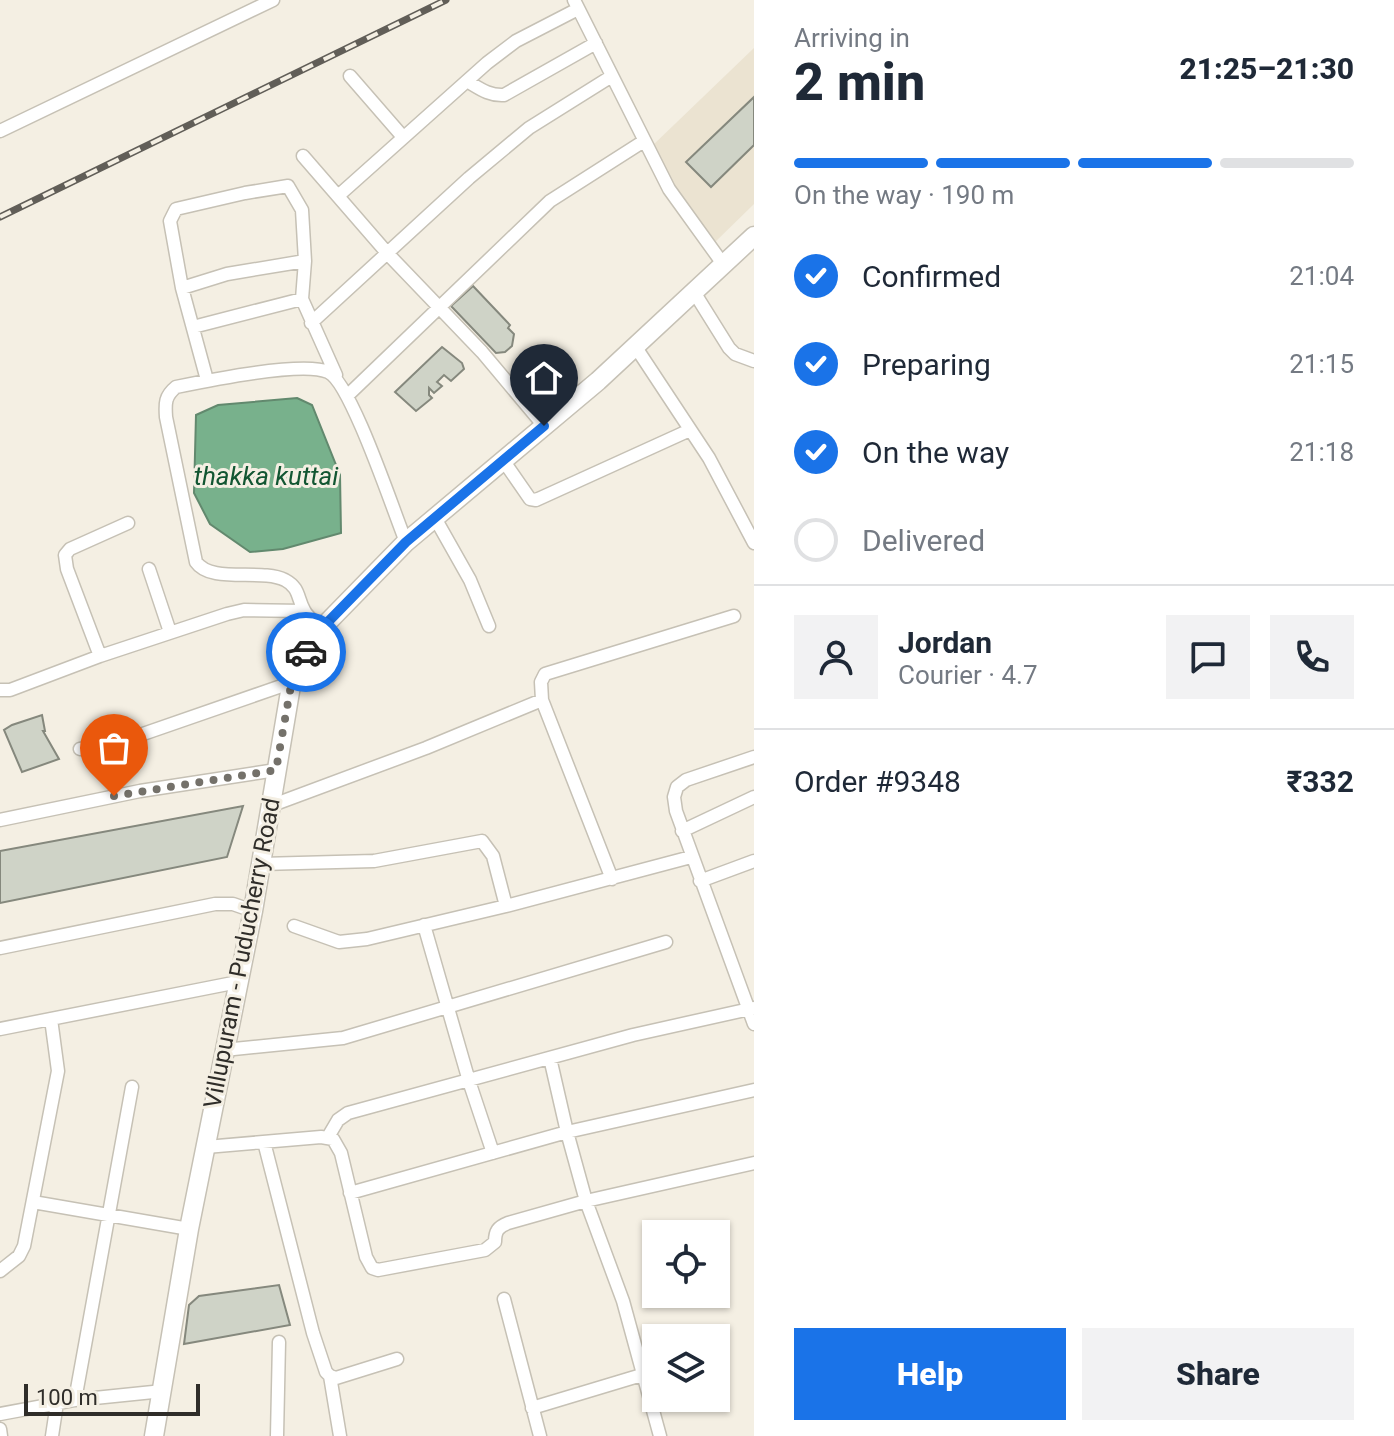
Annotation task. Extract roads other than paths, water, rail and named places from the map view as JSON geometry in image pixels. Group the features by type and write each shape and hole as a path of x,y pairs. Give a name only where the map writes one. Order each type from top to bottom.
{"highway":[{"name":"Villupuram - Puducherry Road","path":"154,1436 189,1229 253,911 293,674 322,628 406,542 635,346 754,236"}],"street":[{"path":"0,131 273,0"},
{"path":"338,196 516,41 576,4 669,189 723,264"},
{"path":"467,81 484,92 504,95 596,43"},
{"path":"350,76 403,137"},
{"path":"311,323 469,178 529,128 612,76"},
{"path":"347,396 550,201 644,141"},
{"path":"303,156 388,254 482,352 544,426"},
{"path":"207,380 182,288 170,221 176,209 288,186 302,210 305,261 302,299 347,396 406,542"},
{"path":"182,288 227,274 305,261"},
{"path":"694,292 729,348 735,354 754,361"},
{"path":"193,327 302,299"},
{"path":"635,346 722,480 754,543"},
{"path":"322,628 304,611 294,587 283,579 212,573 200,568 196,562 165,404 168,394 176,387 207,380 311,369 329,372 339,382"},
{"path":"503,460 530,499 536,500 690,430"},
{"path":"435,518 470,580 489,626"},
{"path":"100,656 67,569 65,555 70,549 128,523"},
{"path":"149,569 170,632"},
{"path":"0,690 10,690 170,632 244,610 304,611"},
{"path":"612,879 542,700 541,682 545,674 734,616"},
{"path":"80,749 117,743 290,683"},
{"path":"270,806 426,748 542,700"},
{"path":"754,757 686,780 677,787 674,797 691,857 751,1008 754,1024"},
{"path":"0,820 140,791 276,770"},
{"path":"682,831 754,797"},
{"path":"261,864 374,861 482,841 493,856 506,906"},
{"path":"294,926 339,942 367,939 691,857"},
{"path":"700,881 754,861"},
{"path":"0,948 215,904 233,904 253,911"},
{"path":"424,925 493,1153"},
{"path":"224,1050 343,1038 666,942"},
{"path":"0,1029 238,982"},
{"path":"328,1137 338,1120 348,1113 633,1035 751,1008"},
{"path":"0,1271 19,1256 24,1246 33,1202 58,1071 51,1019"},
{"path":"550,1058 586,1201 623,1301 642,1364"},
{"path":"75,1400 132,1087"},
{"path":"350,1193 567,1132 754,1090"},
{"path":"206,1147 333,1139 341,1153 366,1257 372,1268 378,1270 485,1250 495,1242 495,1232 501,1226 586,1201 754,1163"},
{"path":"264,1142 313,1333 326,1372 336,1378 397,1359"},
{"path":"33,1202 189,1229"},
{"path":"504,1299 540,1436"},
{"path":"277,1436 279,1342"},
{"path":"532,1408 642,1375"},
{"path":"330,1376 340,1436"},
{"path":"0,1414 75,1400 163,1391"},
{"path":"52,1436 57,1403"},
{"path":"654,1412 660,1436"},
{"path":"0,1429 1,1436"}],"water":[{"name":"thakka kuttai","path":"297,398 312,405 340,475 341,533 283,549 250,552 210,524 194,493 196,415 218,405"}],"railway":[{"path":"0,217 446,0"}]}
